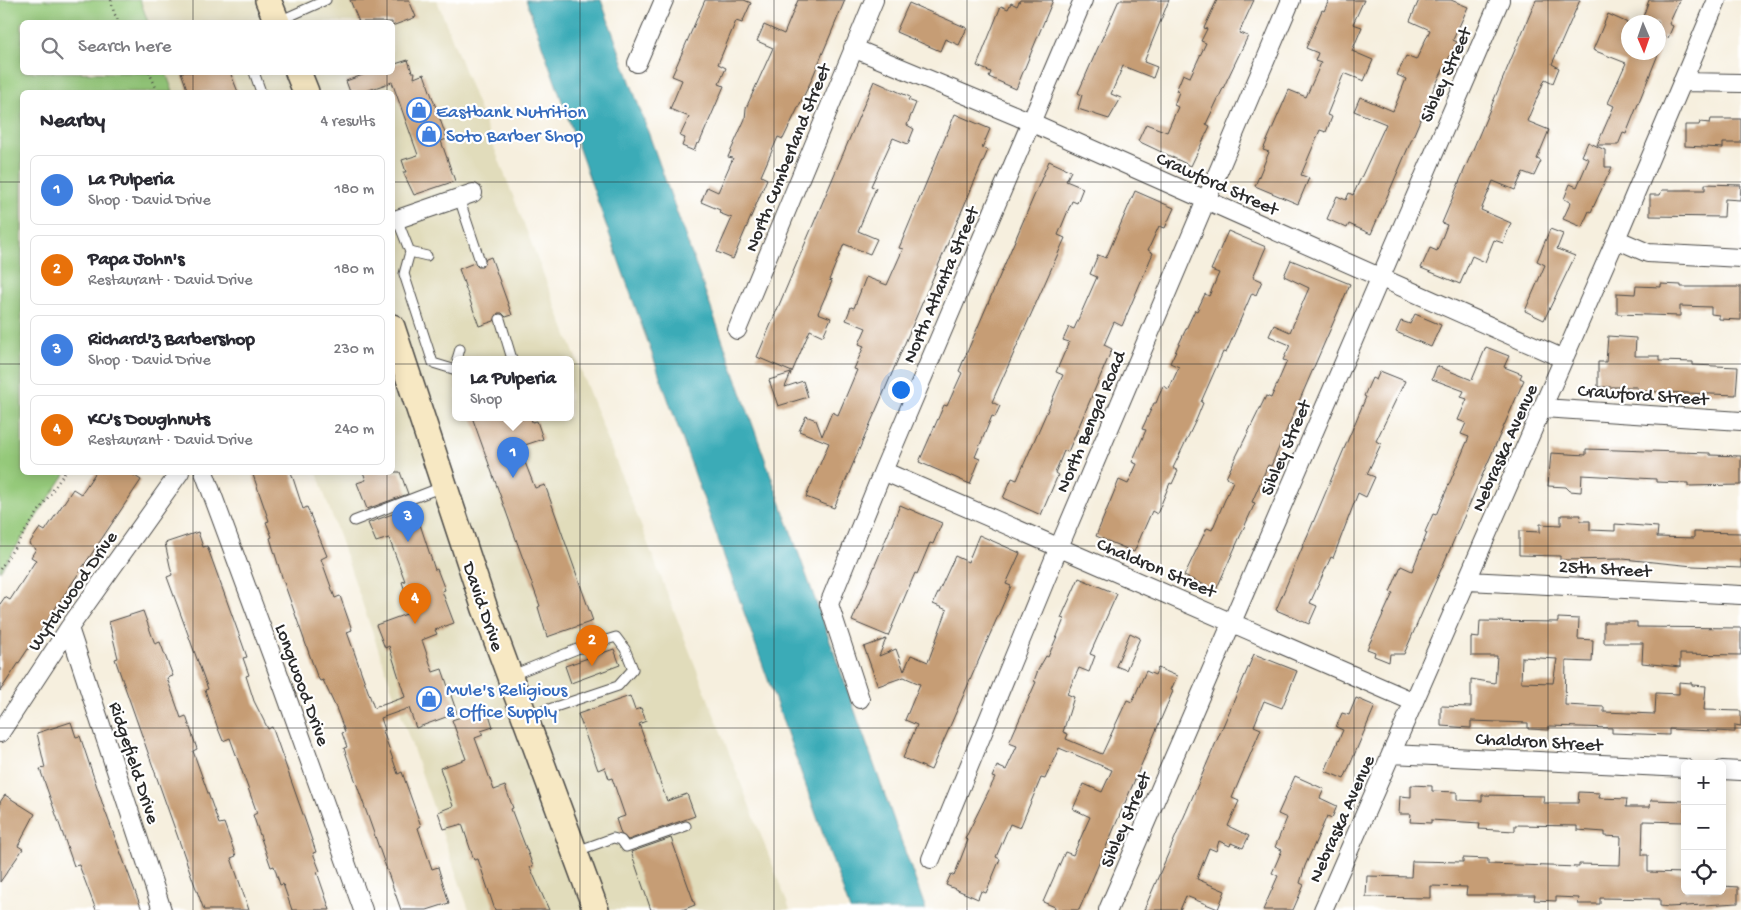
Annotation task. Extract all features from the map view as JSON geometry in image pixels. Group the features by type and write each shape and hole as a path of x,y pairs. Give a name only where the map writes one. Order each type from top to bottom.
{"main road":[{"path":"299,75 306,90"},
{"path":"303,75 306,90"},
{"name":"David Drive","path":"395,336 510,676 596,910"}],"street":[{"path":"637,63 664,0"},
{"name":"North Cumberland Street","path":"737,330 874,0"},
{"name":"North Atlanta Street","path":"860,699 829,604 883,471 1083,0"},
{"name":"North Bengal Road","path":"931,860 1059,547 1290,0"},
{"name":"Sibley Street","path":"1108,910 1379,276 1500,0"},
{"name":"Nebraska Avenue","path":"1323,910 1543,408 1717,0"},
{"name":"Crawford Street","path":"853,48 1031,123 1564,359"},
{"path":"1682,82 1741,83"},
{"path":"395,220 466,196"},
{"path":"1616,239 1648,253 1741,258"},
{"name":"Crawford Street","path":"1543,408 1741,421"},
{"name":"Chaldron Street","path":"883,471 1414,702"},
{"name":"Wytchwood Drive","path":"0,732 69,628 178,475"},
{"name":"Longwood Drive","path":"205,475 363,910"},
{"name":"25th Street","path":"1468,581 1741,595"},
{"name":"Ridgefield Drive","path":"69,628 162,910"},
{"name":"Chaldron Street","path":"1391,754 1681,768"},
{"path":"1726,770 1741,771"}],"lane":[{"path":"278,14 326,0"},
{"path":"255,75 260,90"},
{"path":"466,196 480,261"},
{"path":"395,220 410,252 404,274 433,363 452,367"},
{"path":"410,252 427,256"},
{"path":"500,319 511,356"},
{"path":"458,356 460,349"},
{"path":"354,521 445,486"},
{"path":"510,676 577,649 616,637 625,648 633,669 618,686 525,717"},
{"path":"574,852 613,838 621,840 626,847 686,826"}],"path":[{"path":"111,0 118,20"},
{"path":"150,75 157,90"},
{"path":"0,569 64,475"}],"shaded area":[{"path":"140,0 437,0 790,910 469,910 318,475 395,475 395,90 172,90 167,75 395,75 395,20 147,20"}],"green space":[{"path":"0,0 140,0 147,20 20,20 20,75 167,75 172,90 20,90 20,475 65,475 0,571"}],"water":[{"path":"526,0 601,0 926,910 850,910"}],"building":[{"path":"350,0 409,0 416,17 395,25 395,20 358,20"},
{"path":"705,0 744,0 751,3 742,23 736,21 718,64 726,68 719,84 724,86 699,144 697,143 694,151 682,146 685,138 680,136 689,117 670,109 682,80 672,76"},
{"path":"798,0 845,0 811,81 783,139 778,137 761,176 767,179 733,259 717,252 732,218 719,213 720,210 701,202 707,187 718,192 733,158 728,157 745,119 746,108 773,48 757,41 764,25 784,34"},
{"path":"1020,0 1053,0 1016,89 989,77 991,72 977,66 1001,6 1008,9 1011,3 1017,6"},
{"path":"1119,0 1169,0 1144,62 1157,67 1153,78 1123,66 1111,94 1121,98 1109,119 1078,109 1082,95 1078,93"},
{"path":"1217,0 1254,0 1239,33 1248,36 1206,124 1210,126 1191,166 1138,141 1146,124 1167,132 1178,107 1174,105 1179,92 1176,91 1183,74 1190,77 1206,43 1201,41 1207,29 1204,28"},
{"path":"1329,0 1364,0 1353,24 1362,27 1352,51 1373,60 1364,81 1344,73 1327,115 1332,117 1326,132 1320,130 1301,175 1309,178 1298,204 1255,186 1269,152 1263,150 1289,90 1306,97 1321,63 1315,61 1318,53 1306,48 1322,10 1324,11"},
{"path":"1419,0 1451,0 1468,7 1453,40 1457,42 1433,90 1371,234 1349,224 1347,228 1327,219 1337,196 1346,200 1349,193 1353,195 1386,124 1354,111 1360,97 1393,111 1406,79 1397,75 1406,56 1416,60 1430,30 1410,21"},
{"path":"1536,0 1580,0 1552,64 1559,68 1553,83 1545,79 1527,121 1549,130 1537,159 1541,161 1534,176 1523,172 1515,190 1493,181 1481,210 1511,223 1503,243 1494,240 1485,262 1472,256 1460,284 1421,268 1430,248 1437,251 1447,225 1442,223"},
{"path":"1649,0 1680,0 1669,24 1673,26 1668,38 1666,37 1666,15 1644,15"},
{"path":"909,3 967,28 959,45 945,39 940,51 896,32"},
{"path":"1608,14 1621,20 1621,60 1656,60 1626,134 1623,133 1618,145 1597,145 1614,106 1608,103 1626,63 1593,50"},
{"path":"408,60 412,72 415,72 414,78 424,74 447,139 441,141 455,181 414,195 403,172 406,172 402,160 418,155 392,82 369,90 349,90 346,81 363,75 395,75 395,64"},
{"path":"182,75 231,75 237,90 187,90"},
{"path":"874,81 910,97 908,100 916,103 907,125 914,129 908,144 893,138 871,186 876,188 858,231 877,239 870,254 844,244 829,280 832,281 818,313 831,318 823,336 810,330 792,372 757,357"},
{"path":"955,114 990,129 982,148 988,150 834,508 806,497 829,443 799,431 806,416 816,420 822,436 832,412 838,415 857,370 854,369 864,346 859,344 866,328 846,320 851,307 854,308 866,277 887,285 903,249 899,248"},
{"path":"1711,119 1741,119 1741,143 1723,143 1723,148 1685,146 1685,125 1699,125 1700,122 1710,123"},
{"path":"1588,142 1605,150 1605,167 1612,167 1582,227 1563,219 1571,202 1564,199 1570,184 1577,187 1589,159 1582,156"},
{"path":"1049,161 1071,171 1066,181 1083,188 1077,203 1072,201 1058,235 1065,238 992,402 1000,406 995,417 992,416 975,457 980,459 970,484 919,462 944,405 947,406 962,373 959,371"},
{"path":"1705,184 1741,185 1740,200 1725,199 1724,217 1650,216 1650,195 1660,195 1662,190 1705,190"},
{"path":"1135,191 1174,208 1165,228 1159,226 1148,250 1153,253 1122,326 1114,322 1104,345 1112,349 1068,452 1064,451 1055,473 1058,475 1041,515 1003,498 1012,478 1017,480 1063,375 1056,372 1069,342 1063,340 1069,327 1074,329 1097,277 1090,274 1098,255 1106,258"},
{"path":"1550,229 1563,234 1557,249 1575,256 1544,320 1525,311 1545,265 1537,261"},
{"path":"1228,231 1266,247 1253,277 1262,281 1256,295 1252,293 1226,353 1223,352 1201,402 1203,403 1197,418 1173,468 1178,471 1172,484 1170,483 1157,514 1152,511 1134,552 1096,536 1119,480 1128,484 1137,464 1132,462 1146,430 1142,429 1154,403 1156,403 1163,386 1169,389 1179,367 1170,363 1195,310 1197,311 1205,294 1209,296 1219,273 1211,270"},
{"path":"491,257 512,315 506,317 502,313 498,313 494,321 479,326 459,269 474,263 478,267 482,267 486,259"},
{"path":"1291,260 1350,284 1271,466 1268,465 1252,502 1255,503 1216,590 1184,576 1207,528 1212,530 1233,481 1226,478 1266,396 1271,398 1287,361 1283,360 1290,345 1269,336 1274,325 1290,332 1309,288 1284,276"},
{"path":"1661,284 1681,285 1681,287 1741,287 1741,320 1719,319 1719,315 1711,314 1711,307 1680,306 1680,316 1617,314 1617,293 1635,294 1636,286 1661,287"},
{"path":"1415,314 1441,325 1431,347 1396,332 1401,321 1410,324"},
{"path":"1608,336 1636,338 1635,356 1659,356 1659,361 1693,362 1693,365 1738,367 1736,395 1637,391 1637,387 1598,387 1598,362 1606,362"},
{"path":"1486,347 1509,356 1504,367 1522,374 1520,378 1524,380 1404,654 1390,654 1389,662 1374,656 1375,652 1367,649 1393,593 1390,592 1401,566 1412,571 1427,533 1425,532 1433,514 1436,515 1469,437 1461,434 1466,423 1458,420 1467,399 1461,397 1464,391 1432,379 1437,366 1472,380"},
{"path":"1380,371 1405,381 1376,441 1381,444 1367,474 1375,477 1366,497 1358,493 1333,558 1331,557 1310,603 1317,606 1309,624 1276,610 1366,397 1364,396 1372,378 1376,380"},
{"path":"791,373 785,387 803,381 808,397 778,406 769,380"},
{"path":"473,421 537,421 543,439 519,447 535,488 545,485 593,621 547,637 538,607 540,606"},
{"path":"1586,449 1710,453 1710,455 1741,456 1741,485 1688,486 1688,483 1656,482 1656,479 1582,475 1581,492 1570,491 1566,487 1548,486 1551,453 1586,455"},
{"path":"395,472 400,472 408,494 367,509 357,483 366,480 364,475 395,475"},
{"path":"94,475 134,475 141,480 0,691 0,604 5,597 10,600 36,560 31,557 36,549 29,544 40,528 45,531 73,489 81,494"},
{"path":"253,475 292,475 303,509 307,507 327,556 321,559 335,598 340,596 352,630 347,632 374,708 405,697 389,646 385,648 376,625 412,612 402,582 405,581 389,538 376,542 368,523 414,506 435,570 437,569 445,590 442,591 454,623 435,630 437,634 422,640 433,672 442,669 457,713 416,728 409,708 381,718 385,730 383,731 398,774 402,772 421,826 418,828 432,869 438,867 449,903 427,910 401,910 344,748 347,747 342,733 345,732 323,680 320,681 317,676 282,577 270,538 272,537 266,522 269,521"},
{"path":"900,505 942,523 933,544 930,543 917,574 915,573 888,636 852,621"},
{"path":"1561,515 1581,515 1580,521 1590,521 1590,530 1615,531 1615,524 1658,527 1657,537 1694,538 1694,532 1741,533 1741,568 1693,566 1623,559 1560,560 1560,556 1519,555 1519,531 1540,532 1540,524 1561,525"},
{"path":"198,532 203,547 207,546 247,657 243,658 249,675 246,676 254,701 268,729 272,727 305,820 316,852 313,853 320,871 317,872 330,910 292,910 283,884 280,885 274,866 271,867 253,815 257,813 230,738 223,741 217,726 205,690 208,689 167,577 172,575 165,543"},
{"path":"979,535 1020,553 1006,584 1011,586 931,770 903,758 917,725 905,720 920,684 904,677 878,686 864,647 886,639 879,656 896,649 904,671 911,655 928,662 947,610 933,604 955,556 968,562"},
{"path":"1079,578 1117,594 1090,654 1095,656 1089,672 1079,668 1067,694 1074,697 1063,732 1068,734 1066,739 1102,754 1127,700 1132,702 1146,671 1155,675 1158,668 1177,676 1171,690 1173,691 1079,910 1054,910 1055,907 1043,902 1065,852 1073,855 1090,817 1073,809 1084,784 1102,792 1112,770 1059,748 1045,779 1041,778 1020,828 1010,824 996,857 1000,859 986,893 981,891 978,899 946,885 951,874 954,876 968,840 965,839 995,778 992,777 997,766 1006,770 1017,746 1009,743 1036,682 1034,681 1038,670 1046,656 1048,657 1058,634 1064,619 1061,618"},
{"path":"143,611 155,644 160,642 173,676 167,678 181,718 186,716 197,749 193,751 219,824 224,823 236,856 231,858 249,910 204,910 194,883 115,659 118,658 109,622"},
{"path":"1558,618 1579,619 1578,639 1593,640 1592,662 1566,661 1565,705 1604,707 1604,712 1655,714 1656,693 1679,694 1679,682 1692,683 1692,685 1706,686 1704,710 1741,711 1741,726 1735,725 1735,732 1669,729 1669,735 1612,733 1612,728 1549,726 1549,730 1528,729 1528,723 1471,721 1471,728 1441,726 1441,706 1471,707 1471,679 1495,683 1497,656 1471,656 1471,637 1479,638 1480,621 1558,622","holes":["1522,657 1557,659 1553,683 1521,682"]},
{"path":"1604,622 1637,622 1637,627 1741,628 1741,655 1680,654 1680,667 1642,663 1643,643 1604,643"},
{"path":"1130,633 1140,638 1126,670 1116,666"},
{"path":"614,649 620,665 571,683 565,666"},
{"path":"1254,654 1297,671 1282,708 1264,701 1254,726 1261,729 1232,798 1239,801 1228,826 1249,836 1243,848 1231,843 1230,846 1219,841 1216,851 1209,848 1197,879 1225,891 1218,909 1186,896 1180,910 1144,910"},
{"path":"630,696 635,710 641,708 646,721 639,724 667,801 687,794 695,816 628,840 621,834 616,819 625,816 612,778 609,779 605,767 598,770 578,714"},
{"path":"1356,698 1375,706 1344,779 1325,771 1343,730 1336,727 1342,713 1349,715"},
{"path":"487,708 493,727 481,731 483,735 475,738 494,790 505,786 513,808 511,809 533,866 530,867 549,910 495,910 478,859 474,860 462,824 444,829 438,812 453,806 440,768 466,759 452,720"},
{"path":"71,722 76,737 80,736 104,808 142,910 96,910 79,865 74,866 40,769 45,768 37,733"},
{"path":"1295,776 1324,789 1320,798 1337,806 1332,818 1327,816 1305,866 1300,883 1304,885 1293,910 1263,910 1278,876 1272,873 1282,850 1275,847 1287,818 1278,814"},
{"path":"1411,785 1432,786 1432,791 1457,792 1457,800 1482,801 1482,795 1544,796 1543,803 1578,803 1579,792 1600,793 1599,798 1627,799 1626,807 1650,807 1651,800 1681,801 1681,822 1643,821 1642,855 1648,855 1648,872 1681,873 1681,895 1726,895 1726,886 1738,887 1738,903 1669,907 1660,906 1660,899 1600,898 1600,904 1578,904 1579,898 1556,897 1556,901 1534,900 1535,895 1466,895 1467,887 1431,886 1431,898 1366,897 1367,876 1411,877 1412,861 1463,862 1463,858 1488,859 1488,864 1579,867 1579,864 1620,865 1621,837 1605,836 1605,832 1577,830 1577,826 1515,825 1515,831 1479,829 1480,823 1431,820 1431,823 1410,822 1411,814 1399,814 1400,796 1411,797"},
{"path":"5,795 35,814 18,846 23,849 0,882 0,802"},
{"path":"671,838 695,905 682,910 651,910 631,852"}],"place":[{"name":"Eastbank Nutrition","path":"419,110"},
{"name":"Soto Barber Shop","path":"429,134"},
{"name":"La Pulperia","path":"513,478"},
{"name":"Richard'z Barbershop","path":"408,542"},
{"name":"KC's Doughnuts","path":"415,624"},
{"name":"Papa John's","path":"592,666"},
{"name":"Mule's Religious & Office Supply","path":"429,699"}]}
